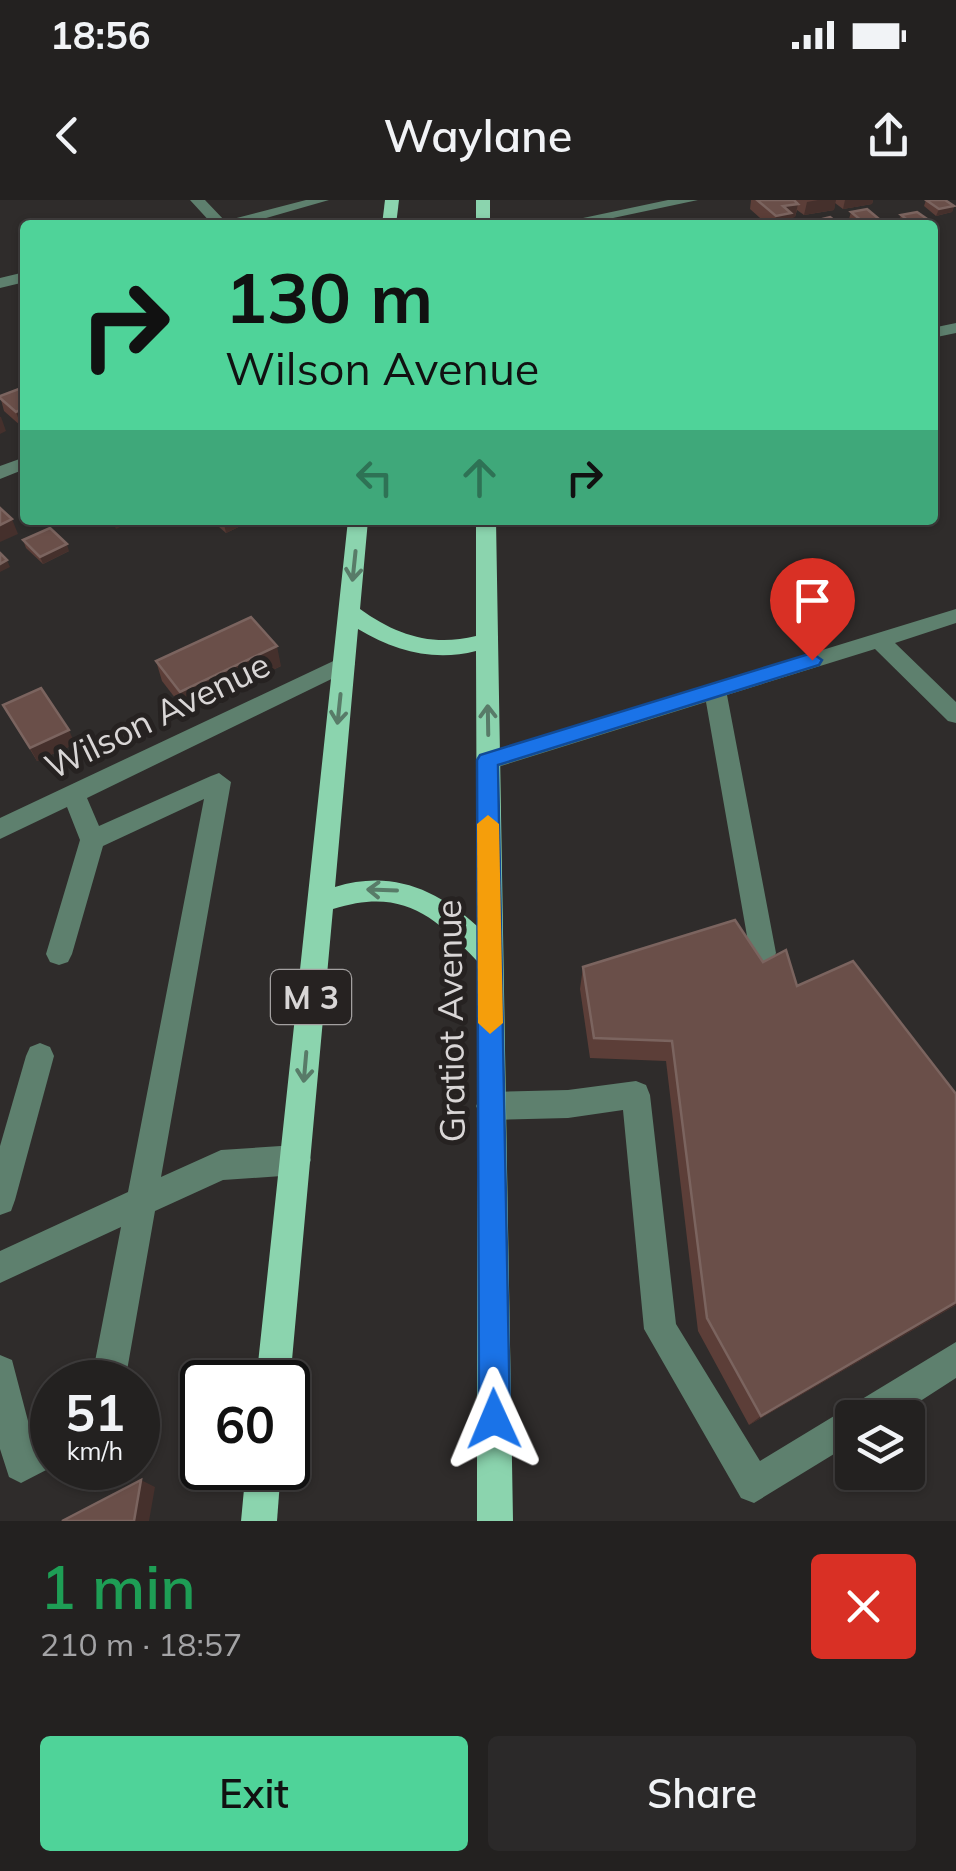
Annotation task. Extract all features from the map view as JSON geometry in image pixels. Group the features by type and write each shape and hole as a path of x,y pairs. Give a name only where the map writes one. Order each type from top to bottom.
{"main road":[{"name":"M 3","path":"275,1360 358,525"},
{"name":"Gratiot Avenue","path":"486,525 495,1521"},
{"path":"349,612 388,638 424,650 453,650 487,641"},
{"path":"321,902 371,889 415,894 453,917 490,957"},
{"path":"258,1521 262,1490"}],"street":[{"path":"197,200 218,220"},
{"path":"277,218 322,200"},
{"path":"583,220 690,200"},
{"path":"640,209 652,220"},
{"path":"488,760 956,616"},
{"path":"878,639 956,714"},
{"name":"Wilson Avenue","path":"0,829 344,664"},
{"path":"715,690 764,953"},
{"path":"92,840 219,782 112,1360"},
{"path":"59,954 92,840 74,794"},
{"path":"0,1200 40,1056"},
{"path":"491,1106 568,1104 636,1096 660,1329 754,1485 835,1435"},
{"path":"0,1267 221,1165 296,1160"},
{"path":"891,1400 956,1359"},
{"path":"0,1372 20,1465 30,1460"}],"building":[{"path":"757,200 794,200 798,204 783,206 791,213 776,216"},
{"path":"926,200 945,200 954,206 939,209"},
{"path":"867,209 879,219 861,220 851,212"},
{"path":"917,212 929,220 908,220 901,215"},
{"path":"20,388 20,410 16,412 0,396"},
{"path":"0,508 12,519 0,525"},
{"path":"50,528 67,544 40,557 23,540"},
{"path":"251,617 277,646 180,692 156,661"},
{"path":"41,688 69,730 30,748 3,705"},
{"path":"735,920 763,962 786,950 797,986 853,961 956,1094 956,1302 761,1416 707,1318 672,1041 594,1038 583,967"},
{"path":"122,1490 139,1490 134,1521 62,1521"}],"slow traffic":[{"path":"488,824 490,1023"}],"route":[{"path":"494,1419 488,760 812,660"}]}
